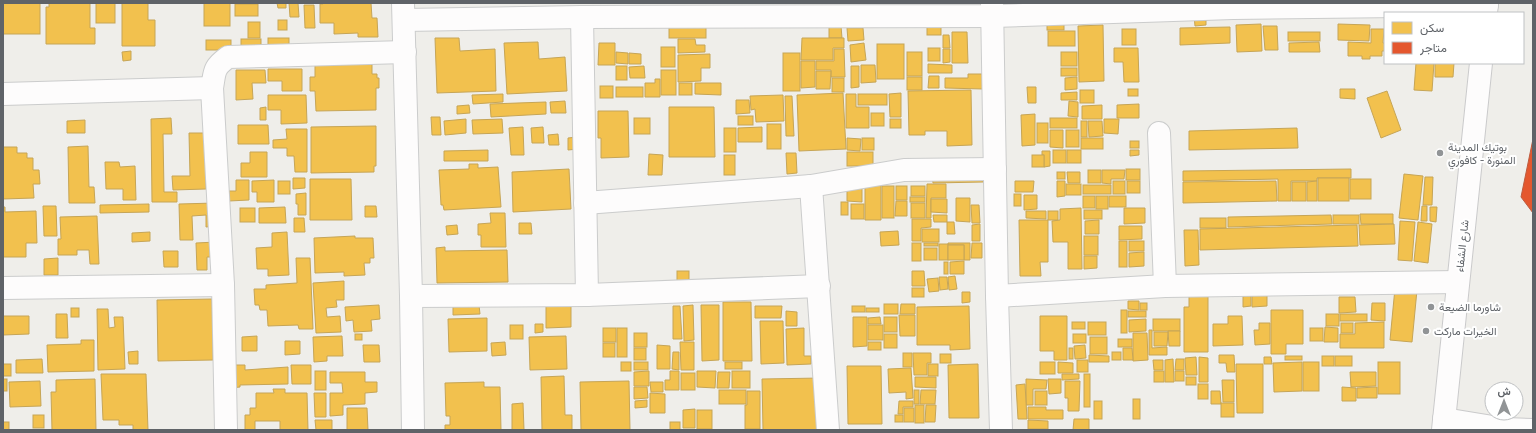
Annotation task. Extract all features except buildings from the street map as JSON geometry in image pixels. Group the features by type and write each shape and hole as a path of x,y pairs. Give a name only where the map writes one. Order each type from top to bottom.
{"street":[{"path":"413,430 404,12 582,17 709,10 993,10 1233,5 1487,7"},
{"path":"993,10 1000,430"},
{"path":"582,17 587,296"},
{"path":"226,430 223,285 212,88 215,70 218,65 228,57 405,52"},
{"name":"شارع الشفاء","path":"1444,425 1481,64"},
{"path":"3,94 212,88"},
{"path":"1159,133 1164,286"},
{"path":"585,202 811,186 904,170 995,169"},
{"path":"811,186 828,430"},
{"path":"997,296 1164,286 1458,282"},
{"path":"3,288 223,285"},
{"path":"411,296 587,296 819,286"},
{"path":"1444,425 1533,430"}],"place":[{"name":"بوتيك المدينة المنورة - كافوري","path":"1440,153"},
{"name":"شاورما الضيعة","path":"1431,307"},
{"name":"الخيرات ماركت","path":"1426,331"}]}
